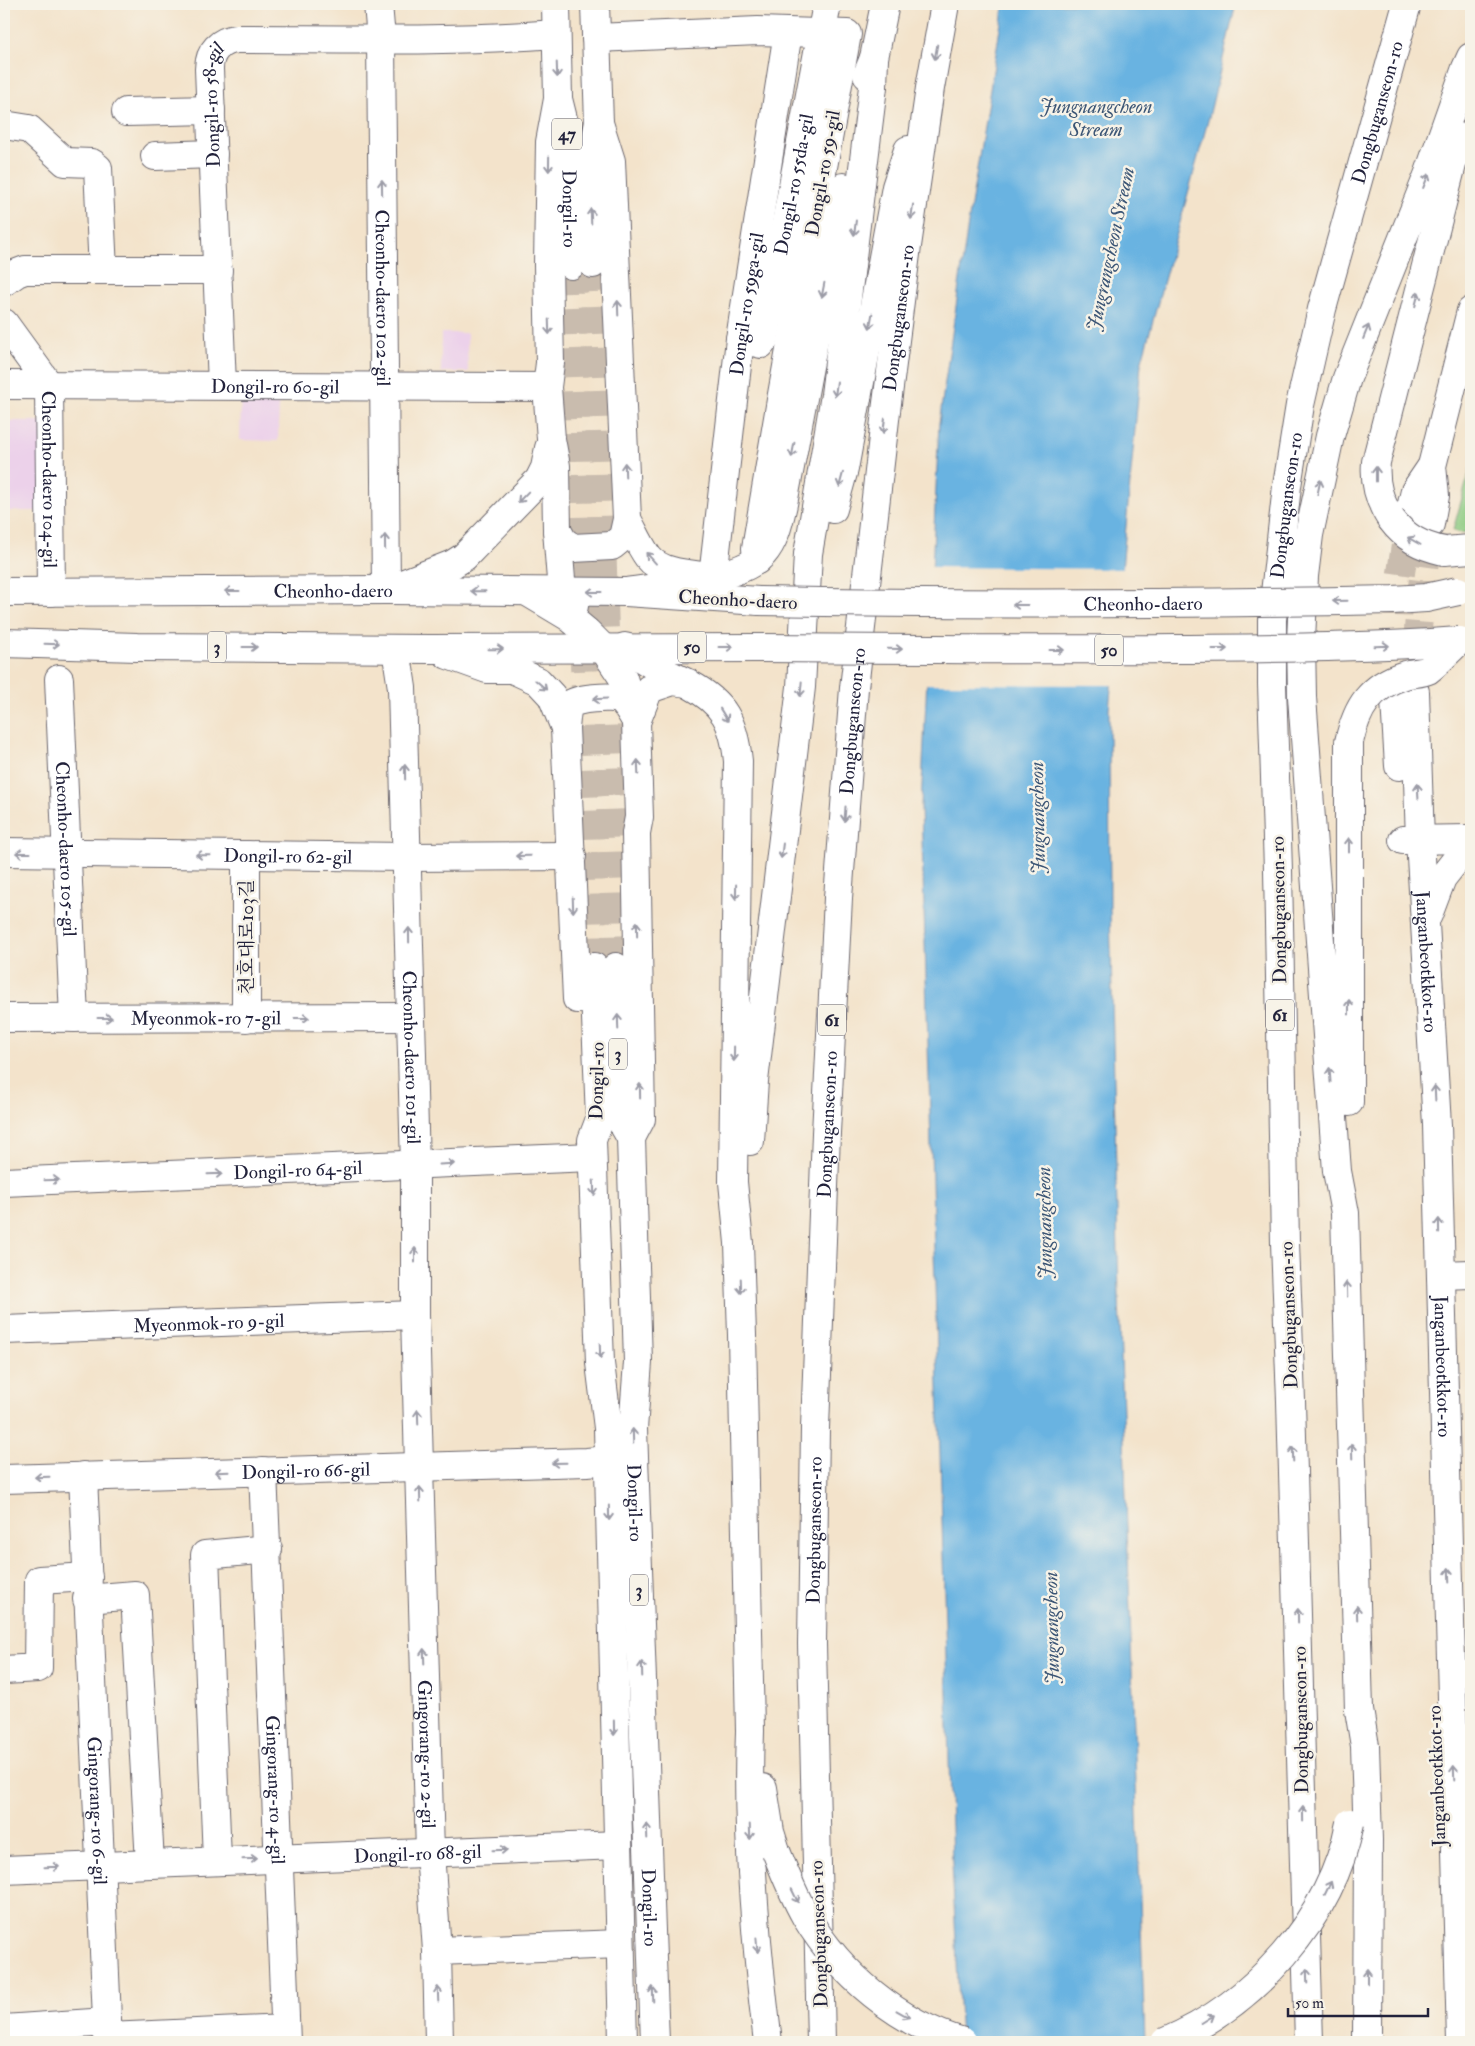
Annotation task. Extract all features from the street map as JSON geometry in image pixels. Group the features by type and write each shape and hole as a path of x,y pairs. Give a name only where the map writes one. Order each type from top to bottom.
{"main road":[{"name":"Cheonho-daero 102-gil","path":"378,4 385,387 386,590"},
{"name":"Dongil-ro","path":"556,4 558,99 569,143 582,265 590,164 599,123 594,4"},
{"name":"Dongil-ro 55da-gil","path":"740,339 761,344 764,340 828,4"},
{"path":"739,1243 748,1183 754,1081 801,687 808,554 835,396 873,87 874,58 885,4"},
{"name":"Dongbuganseon-ro","path":"821,2042 812,1644 815,1428 826,1133 838,908 855,679 891,372 930,88 945,4"},
{"name":"Dongbuganseon-ro","path":"1309,2042 1292,1401 1285,1243 1272,620 1287,486 1300,406 1322,309 1407,4"},
{"name":"Dongil-ro 59-gil","path":"596,38 716,32 822,32 847,34 781,400 756,548 757,560"},
{"name":"Dongil-ro 59ga-gil","path":"713,577 740,339 788,32"},
{"name":"Dongil-ro 58-gil","path":"222,386 210,110 210,57 218,45 228,40 380,39 556,34"},
{"path":"626,592 713,577 746,566 763,555 770,543 783,504 862,88 874,58"},
{"path":"1345,1214 1337,1170 1302,696 1301,640 1304,576 1309,535 1324,463 1347,378 1429,173 1471,58"},
{"path":"804,634 818,557 844,469 896,187 930,88"},
{"path":"1410,520 1382,506 1375,478 1376,462 1471,88"},
{"path":"558,99 550,142 548,265 550,363 547,387 551,439 556,466 557,530 562,592 614,647 636,722 639,817 636,833 641,1119 631,1138"},
{"path":"126,112 210,110"},
{"path":"557,530 563,542 573,548 612,546 623,537 627,519 611,161 599,123"},
{"path":"4,125 29,130 65,162 92,163 98,168 103,270"},
{"path":"155,156 213,154"},
{"path":"4,282 25,270 218,270"},
{"path":"1471,316 1432,466 1415,491 1409,538 1419,544 1444,551 1471,549"},
{"name":"Cheonho-daero 104-gil","path":"4,323 49,386 51,592"},
{"name":"Dongil-ro 60-gil","path":"4,385 547,387"},
{"path":"386,590 453,564 464,557 539,480 545,468 551,439"},
{"path":"627,519 649,558 658,566 669,570 713,577 759,601"},
{"name":"Cheonho-daero","path":"4,592 386,590 626,592 759,601 1028,605 1393,600 1426,598 1464,589"},
{"path":"526,592 569,617 614,647 688,683 713,698 736,736 733,1182 739,1243 750,1731 748,1782 750,1861 757,1949 768,2042"},
{"path":"1165,2042 1193,2028 1241,1996 1281,1958 1300,1934 1327,1891 1346,1844 1350,1823 1359,1710 1345,1214 1349,1169 1349,742 1353,725 1371,693 1387,682 1407,674 1426,671 1465,640"},
{"name":"50","path":"614,647 1026,650 1317,648 1395,646 1465,640"},
{"name":"3","path":"4,643 396,649 614,647"},
{"name":"Cheonho-daero 101-gil","path":"396,649 402,688 407,857 415,1166 415,1315 419,1466"},
{"path":"430,649 487,669 512,670 538,681 552,696 565,728"},
{"name":"Cheonho-daero 105-gil","path":"59,679 74,1018"},
{"path":"636,722 649,689 673,682 688,683"},
{"name":"Janganbeotkkot-ro","path":"1405,696 1412,840 1420,1155 1455,1821"},
{"path":"592,1148 584,1120 565,728 570,705 575,700 615,698 621,700 636,722"},
{"path":"1412,840 1471,840"},
{"name":"Janganbeotkkot-ro","path":"1412,840 1426,923 1437,1125 1441,1275 1460,1614 1455,1821 1456,2030"},
{"path":"1426,923 1442,878 1471,840"},
{"name":"Dongil-ro 62-gil","path":"4,852 407,857 572,856"},
{"name":"천호대로103길","path":"246,855 246,1018"},
{"name":"Dongil-ro","path":"623,2042 608,1428 600,1363 592,1148 600,1119 605,967 620,1119 631,1138 638,1362 633,1429 655,2042"},
{"name":"Myeonmok-ro 7-gil","path":"4,1018 410,1017"},
{"name":"Dongil-ro 64-gil","path":"4,1182 415,1166 592,1148"},
{"path":"1441,1275 1471,1274"},
{"name":"Myeonmok-ro 9-gil","path":"4,1330 415,1315"},
{"name":"Dongil-ro 66-gil","path":"4,1479 608,1460"},
{"name":"Gingorang-ro 2-gil","path":"419,1466 430,1852 437,1951 439,2042"},
{"name":"Gingorang-ro 4-gil","path":"108,2034 286,2036 268,1549 263,1471"},
{"name":"Gingorang-ro 6-gil","path":"83,1476 108,2034"},
{"path":"218,1860 205,1555 268,1549"},
{"path":"4,1670 38,1668 39,1580 135,1595 150,1863"},
{"path":"1359,1710 1365,1746 1368,1840 1367,2042"},
{"path":"750,1731 762,1781 770,1832 793,1892 806,1917 836,1958 877,1997 897,2011 925,2026 963,2042"},
{"name":"Dongil-ro 68-gil","path":"4,1870 618,1845"},
{"name":"Dongil-ro","path":"437,1951 620,1944"},
{"path":"4,2029 108,2034"}],"shaded area":[{"path":"441,333 467,333 468,372 441,372"},
{"path":"241,399 279,400 278,441 240,440"},
{"path":"4,421 47,421 47,511 4,511"}],"green space":[{"path":"1471,466 1471,531 1461,533 1453,530"}],"water":[{"name":"Jungnangcheon Stream","path":"1004,4 1236,4 1209,117 1141,364 1109,710 1110,908 1119,1298 1145,2042 961,2042 952,1863 921,806 939,423 968,224"}],"pier":[{"path":"930,567 1125,569 1114,685 924,684"}],"tunnel":[{"path":"593,264 616,967"},
{"path":"571,265 594,967"},
{"path":"1395,700 1398,594 1409,517"},
{"path":"1415,692 1420,608 1430,524"}],"water label":[{"name":"Jungrangcheon Stream","path":"1110,249"},
{"name":"Jungnangcheon","path":"1037,818"},
{"name":"Jungnangcheon","path":"1044,1223"},
{"name":"Jungnangcheon","path":"1051,1628"}]}
